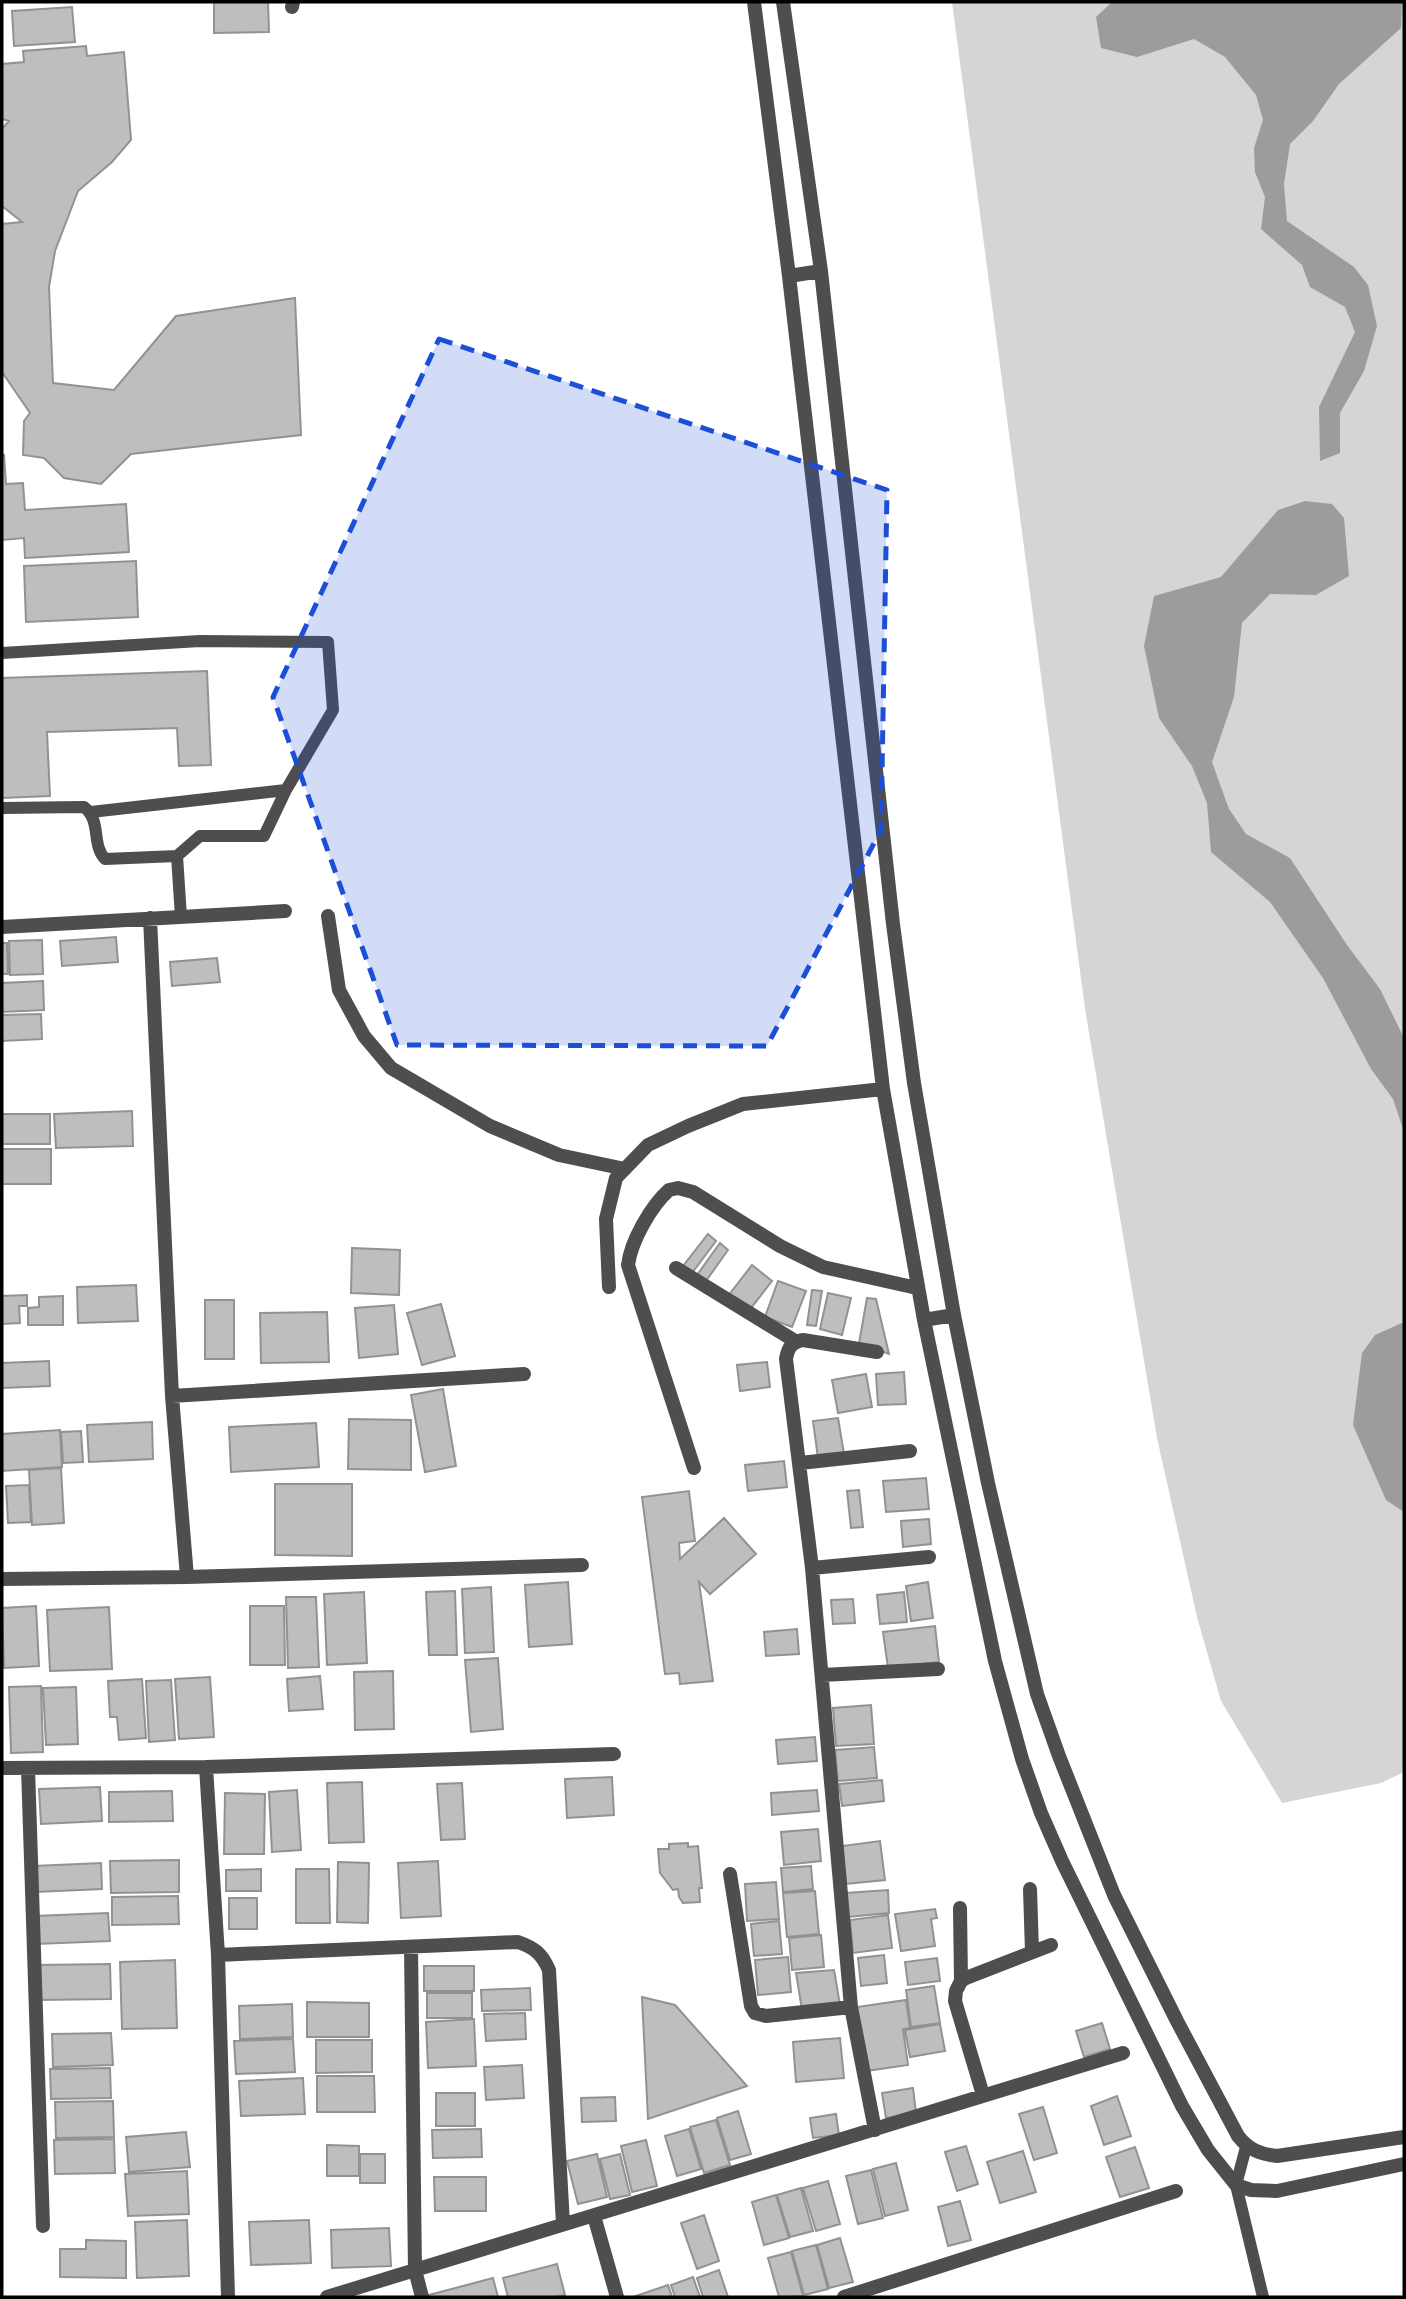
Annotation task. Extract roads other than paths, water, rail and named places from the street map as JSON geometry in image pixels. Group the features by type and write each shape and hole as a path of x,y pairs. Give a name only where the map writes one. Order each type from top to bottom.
{"street":[{"path":"754,2 789,276 883,1089 923,1320 995,1661 1023,1759 1041,1812 1104,1949 1182,2106 1208,2150 1236,2185 1251,2190 1277,2191 1404,2165"},
{"path":"783,2 821,271 893,924 916,1097 954,1315 988,1483 1037,1694 1114,1895 1177,2021 1246,2147 1262,2154 1277,2156 1404,2137"},
{"path":"789,276 821,271"},
{"path":"2,928 285,911"},
{"path":"328,916 339,990 364,1036 391,1068 490,1126 559,1155 625,1169"},
{"path":"150,918 172,1396 187,1577"},
{"path":"608,1287 606,1219 616,1178 648,1145 743,1104 883,1089"},
{"path":"695,1468 628,1265 639,1231 669,1190 678,1188 693,1192 780,1247 823,1267 918,1288"},
{"path":"676,1268 795,1341"},
{"path":"923,1320 954,1315"},
{"path":"874,2130 851,2007 812,1568 786,1359 790,1346 795,1341 803,1340 877,1352"},
{"path":"172,1396 524,1374"},
{"path":"800,1463 910,1451"},
{"path":"812,1568 929,1557"},
{"path":"2,1579 187,1577 582,1565"},
{"path":"822,1675 938,1669"},
{"path":"2,1768 206,1767 614,1754"},
{"path":"206,1767 218,1955 228,2297"},
{"path":"28,1768 43,2226"},
{"path":"730,1874 751,2006 755,2013 766,2016 851,2007"},
{"path":"1030,1889 1032,1952"},
{"path":"960,1908 961,1981 955,2001 984,2095"},
{"path":"218,1955 518,1942 542,1955 549,1970 564,2224"},
{"path":"961,1981 1051,1945"},
{"path":"411,1947 415,2270 422,2297"},
{"path":"327,2297 1124,2053"},
{"path":"844,2297 1176,2191"},
{"path":"594,2216 617,2297"}],"lane":[{"path":"2,653 200,641 328,642 333,710 286,790 264,836 200,836 177,856 105,859 99,849 91,812"},
{"path":"2,808 79,806 91,812 286,790"},
{"path":"177,856 181,916"},
{"path":"1246,2147 1236,2185 1263,2297"}]}
